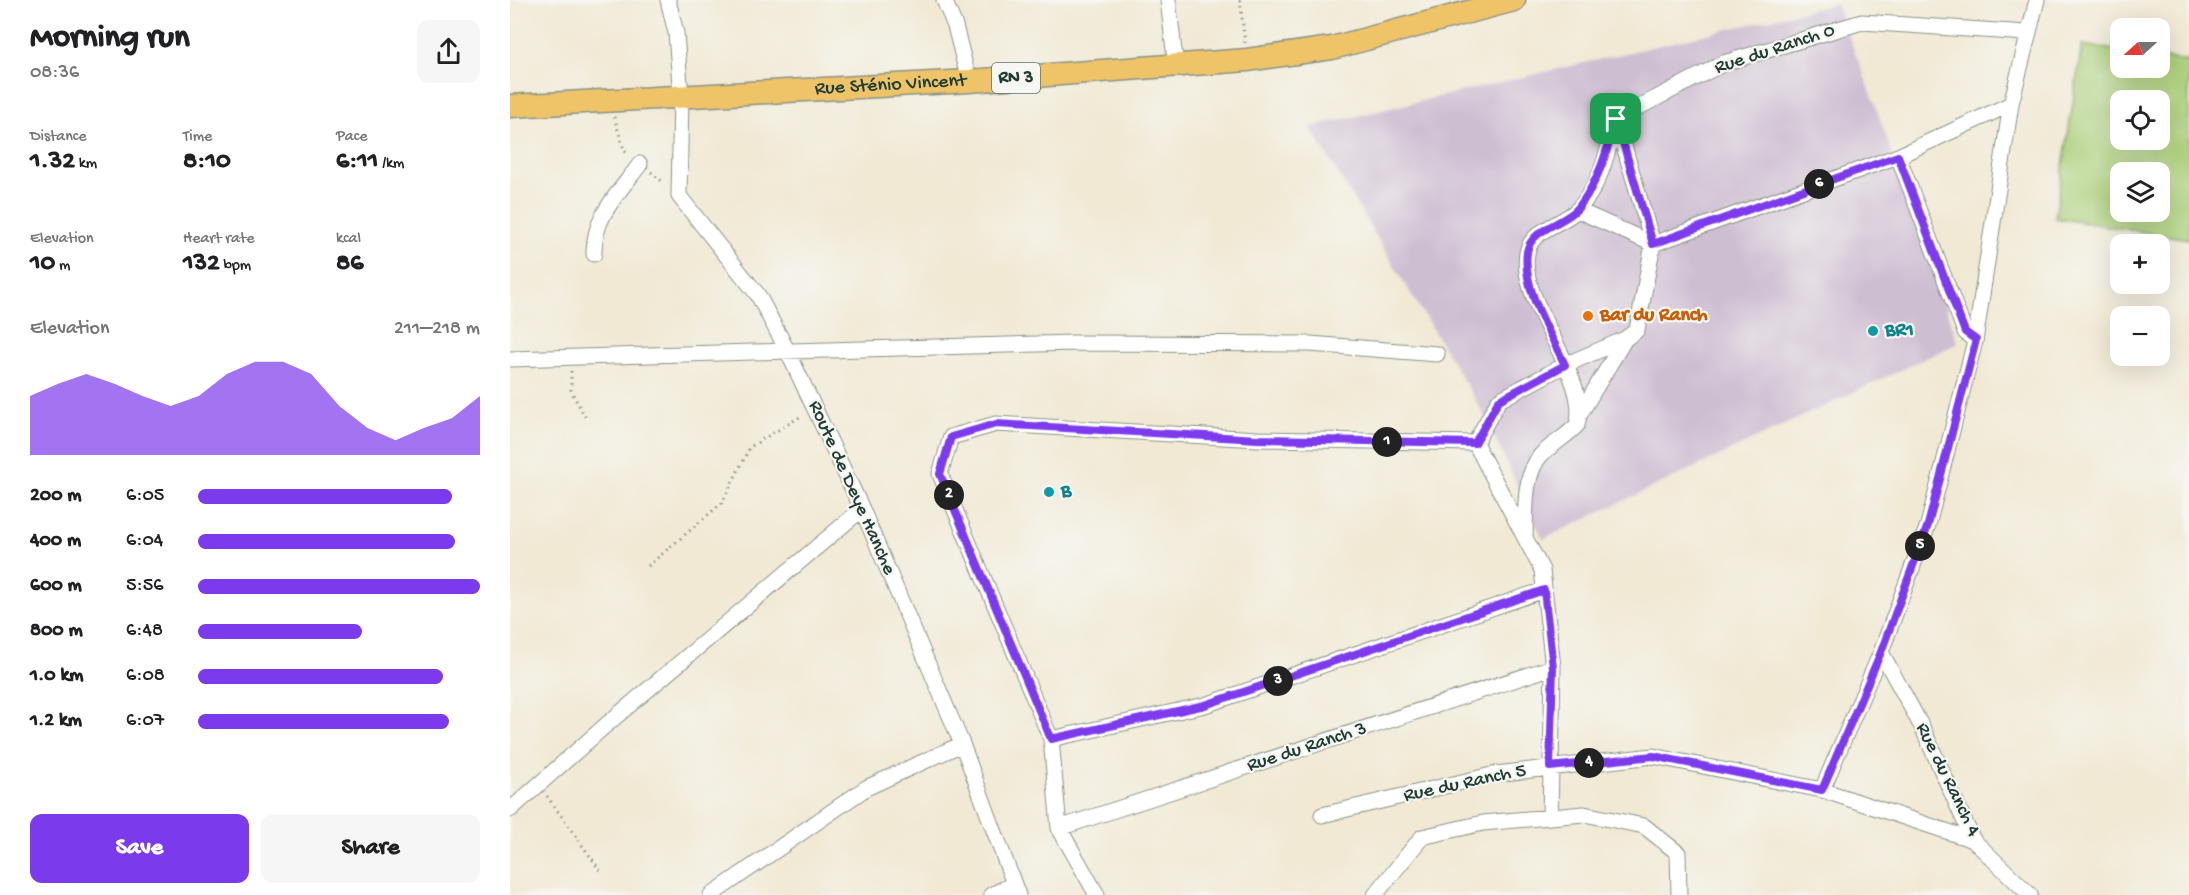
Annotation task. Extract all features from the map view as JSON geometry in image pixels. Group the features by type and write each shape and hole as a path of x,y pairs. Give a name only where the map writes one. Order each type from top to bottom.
{"main road":[{"name":"Rue Sténio Vincent","path":"510,106 969,81 1247,60 1332,48 1514,0"}],"street":[{"name":"Route de Deye Hanche","path":"668,0 676,33 681,97 680,196 758,295 787,351 862,509 962,744 1016,890"},
{"path":"944,0 955,26 969,81"},
{"path":"1167,0 1176,67"},
{"path":"1822,790 1881,652 1928,525 1976,340 2011,104 2037,0"},
{"name":"Rue du Ranch 0","path":"1616,119 1724,63 1862,22 2027,33"},
{"path":"1577,210 1653,244 1898,156 2011,104"},
{"path":"1525,538 1527,489 1539,457 1577,425 1581,404 1533,292 1527,270 1527,250 1534,238 1577,210 1601,173 1616,119"},
{"path":"1475,443 1499,400 1565,365 1625,339 1637,330 1653,244 1616,119"},
{"path":"1898,156 1965,332 1976,340"},
{"path":"594,254 594,236 600,218 640,164"},
{"path":"1580,414 1625,339"},
{"path":"510,359 1074,343 1286,344 1437,354"},
{"path":"1097,895 1059,828 1051,739 940,474 951,437 996,424 1258,439 1475,443"},
{"path":"1475,443 1542,570 1553,667 1550,817"},
{"path":"510,810 862,509"},
{"path":"1051,739 1205,705 1544,590"},
{"name":"Rue du Ranch 4","path":"1881,652 1923,729 1973,840 2030,895"},
{"name":"Rue du Ranch 3","path":"1059,828 1553,667"},
{"path":"711,895 866,788 962,744"},
{"name":"Rue du Ranch 5","path":"1322,815 1496,774 1653,756 1822,790 1973,840"},
{"path":"1375,895 1422,837 1484,823 1584,814 1644,826 1678,854 1679,895"},
{"path":"991,895 1016,890"}],"path":[{"path":"1240,0 1247,60"},
{"path":"570,357 572,391 587,420"},
{"path":"648,566 722,503 750,447 814,408"},
{"path":"539,785 602,873"}],"shaded area":[{"path":"1836,4 1871,93 1958,343 1543,539 1482,411 1310,127"}],"green space":[{"path":"2082,45 2110,49 2110,78 2170,78 2170,59 2189,62 2189,239 2170,236 2170,234 2055,218"}],"place":[{"name":"Bar du Ranch","path":"1588,316"},
{"name":"BR1","path":"1873,331"},
{"name":"B","path":"1049,492"}],"route":[{"path":"1616,119 1653,244 1898,156 1965,332 1976,340 1928,525 1881,652 1822,790 1723,768 1653,756 1550,767 1553,667 1544,590 1205,705 1051,739 940,474 951,437 996,424 1258,439 1475,443 1499,400 1565,365 1533,292 1527,270 1527,250 1534,238 1577,210 1601,173 1616,119"}]}
